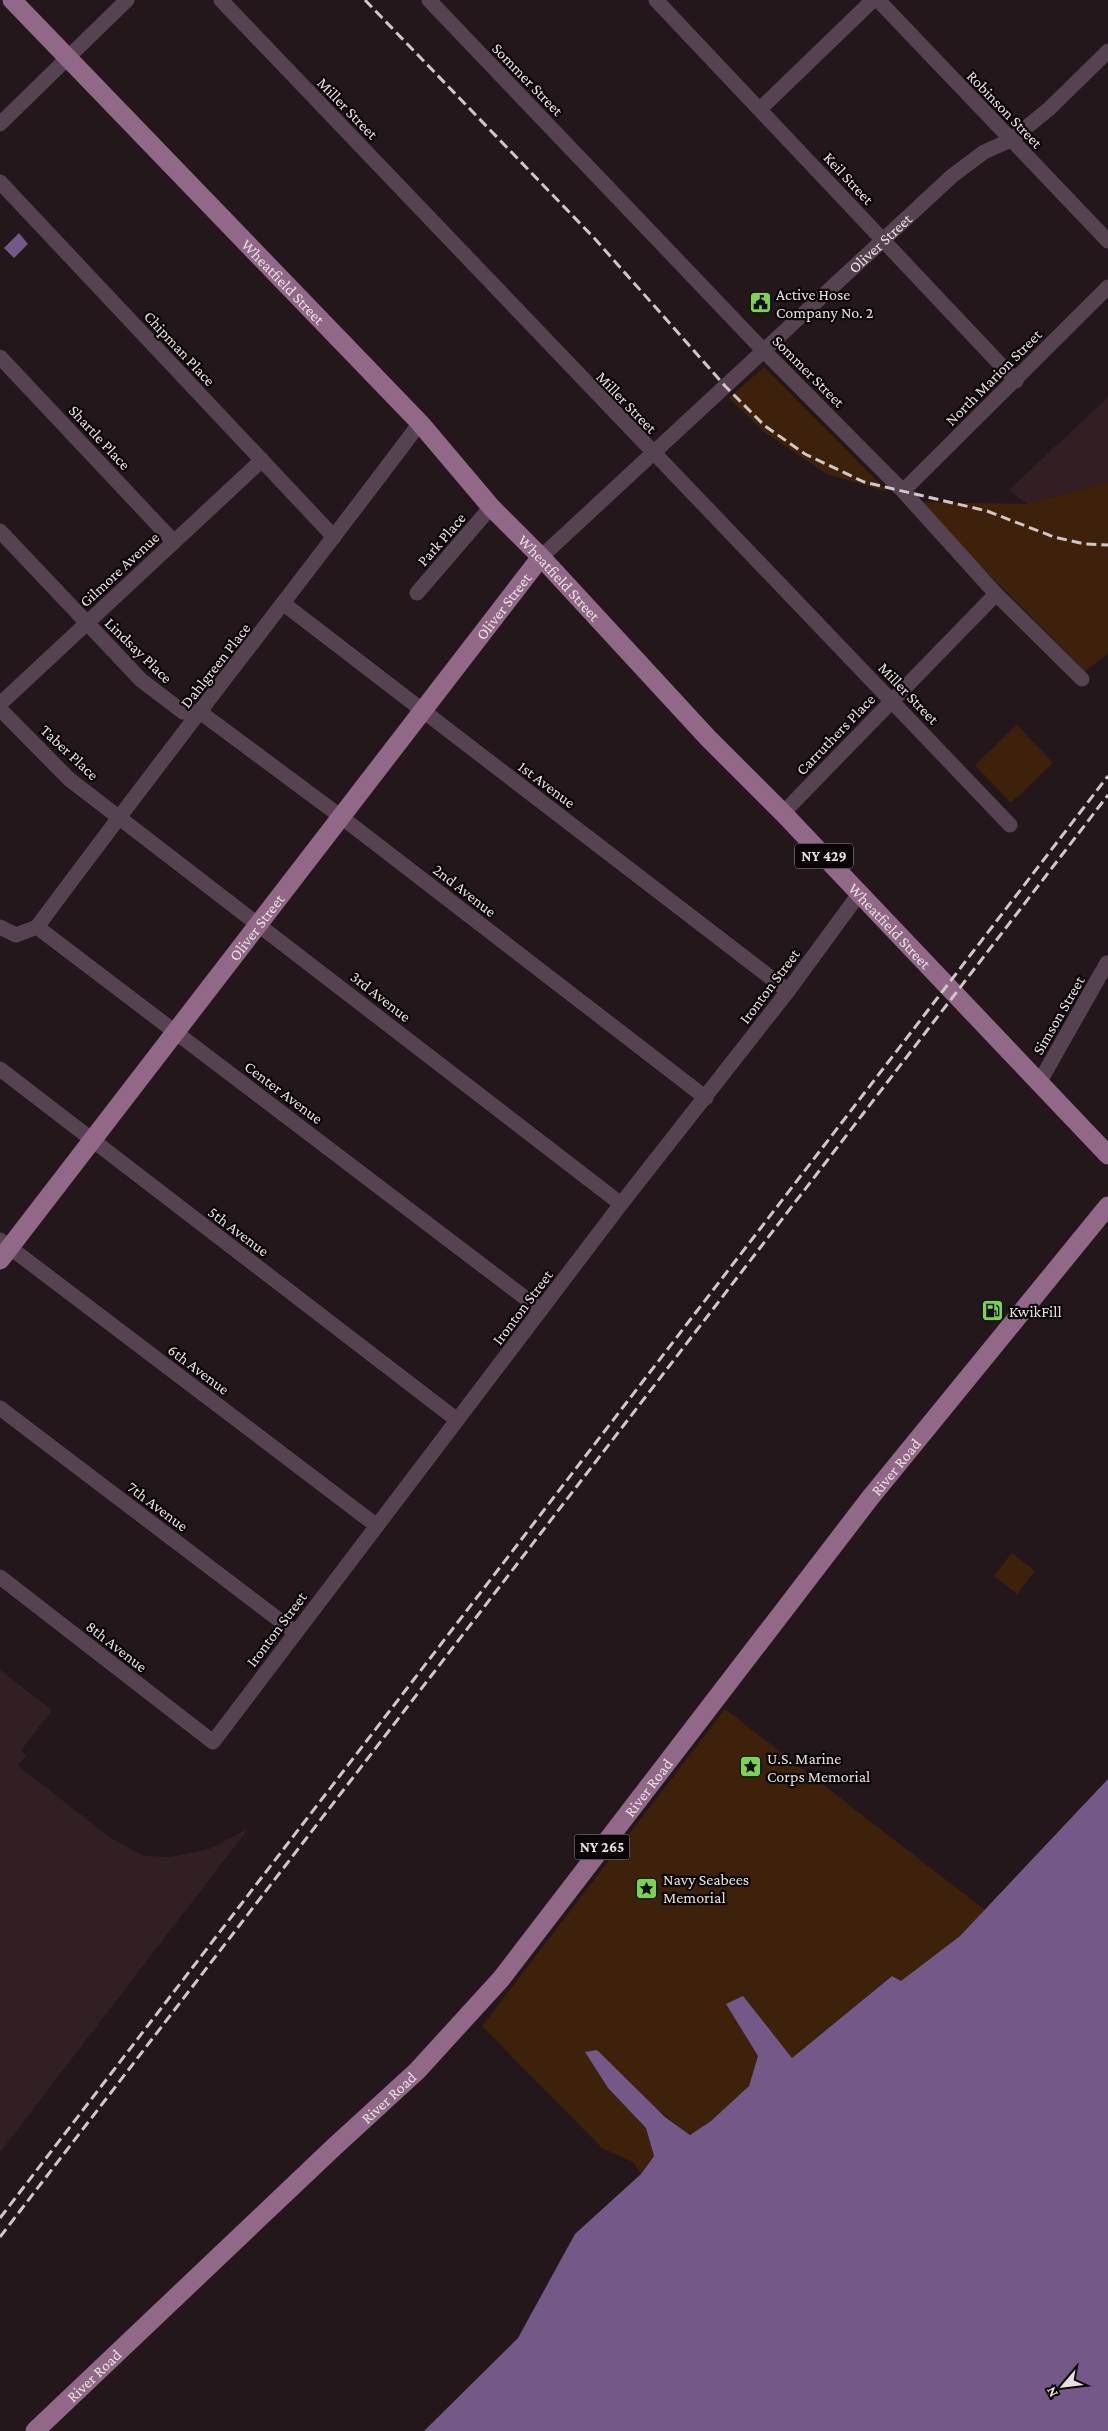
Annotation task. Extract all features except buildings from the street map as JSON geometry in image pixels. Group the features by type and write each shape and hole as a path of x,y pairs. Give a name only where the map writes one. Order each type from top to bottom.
{"main road":[{"name":"Wheatfield Street","path":"12,0 420,423 491,507 708,738 783,813 1108,1155"},
{"name":"Oliver Street","path":"3,1249 91,1140 540,557"},
{"name":"River Road","path":"35,2431 333,2148 416,2072 471,2014 516,1960 870,1498 1108,1206"}],"street":[{"path":"0,124 127,0"},
{"name":"Miller Street","path":"221,0 652,453 892,700 1010,826"},
{"name":"Sommer Street","path":"428,0 763,350 903,491 996,594 1082,679"},
{"name":"Keil Street","path":"656,0 1016,381"},
{"path":"760,109 874,0"},
{"name":"Robinson Street","path":"878,0 1108,241"},
{"name":"Oliver Street","path":"540,557 952,176 984,152 1012,140 1050,108 1108,51"},
{"name":"Chipman Place","path":"0,182 334,537"},
{"name":"North Marion Street","path":"903,491 1016,381 1108,287"},
{"name":"Shartle Place","path":"0,357 174,542"},
{"name":"Dahlgreen Place","path":"37,927 118,817 284,604 420,423"},
{"name":"Gilmore Avenue","path":"0,704 262,460"},
{"name":"Park Place","path":"417,593 491,507"},
{"name":"Lindsay Place","path":"0,531 141,680 183,712 200,712"},
{"name":"Carruthers Place","path":"783,813 996,594"},
{"name":"1st Avenue","path":"284,604 788,991"},
{"name":"Taber Place","path":"0,708 69,779 118,817"},
{"name":"2nd Avenue","path":"200,712 340,816 706,1098"},
{"name":"3rd Avenue","path":"118,817 259,923 621,1204"},
{"name":"Ironton Street","path":"213,1742 621,1204 788,991 859,894"},
{"path":"0,928 16,935 37,927"},
{"name":"Center Avenue","path":"37,927 541,1310"},
{"name":"Simson Street","path":"1039,1083 1107,963"},
{"name":"5th Avenue","path":"0,1069 457,1420"},
{"name":"6th Avenue","path":"3,1249 377,1526"},
{"name":"7th Avenue","path":"0,1408 295,1632"},
{"name":"8th Avenue","path":"0,1577 213,1742"}],"shaded area":[{"path":"19,233 28,244 14,258 4,248"},
{"path":"764,367 888,492 827,474 765,433 729,398"},
{"path":"1108,397 1108,482 1027,504 1009,490"},
{"path":"1108,482 1108,654 1085,671 917,502 1027,504"},
{"path":"1017,725 1053,763 1011,803 975,765"},
{"path":"1012,1553 1035,1571 1017,1594 994,1576"},
{"path":"0,1670 52,1710 21,1750 26,1755 18,1766 112,1839 144,1856 171,1857 209,1849 248,1829 0,2152"},
{"path":"725,1709 985,1910 960,1936 901,1981 891,1976 792,2058 743,1997 726,2004 758,2056 749,2086 711,2121 690,2135 585,2052 608,2088 646,2128 654,2155 641,2174 633,2162 602,2148 482,2026"},
{"path":"1108,1779 1108,2431 424,2431 518,2338 575,2234 641,2174 654,2156 646,2128 608,2088 585,2052 597,2050 665,2117 690,2135 711,2121 749,2086 758,2056 726,2004 743,1996 792,2058 892,1976 901,1981 960,1936"}],"railway":[{"path":"365,0 596,240 725,386 765,426 805,454 864,482 987,511 1054,537 1085,544 1108,545"},
{"path":"0,2218 1108,776"},
{"path":"0,2237 1108,795"}],"place":[{"name":"Active Hose Company No. 2","path":"760,303"},
{"name":"KwikFill","path":"993,1311"},
{"name":"U.S. Marine Corps Memorial","path":"751,1767"},
{"name":"Navy Seabees Memorial","path":"647,1888"}]}
